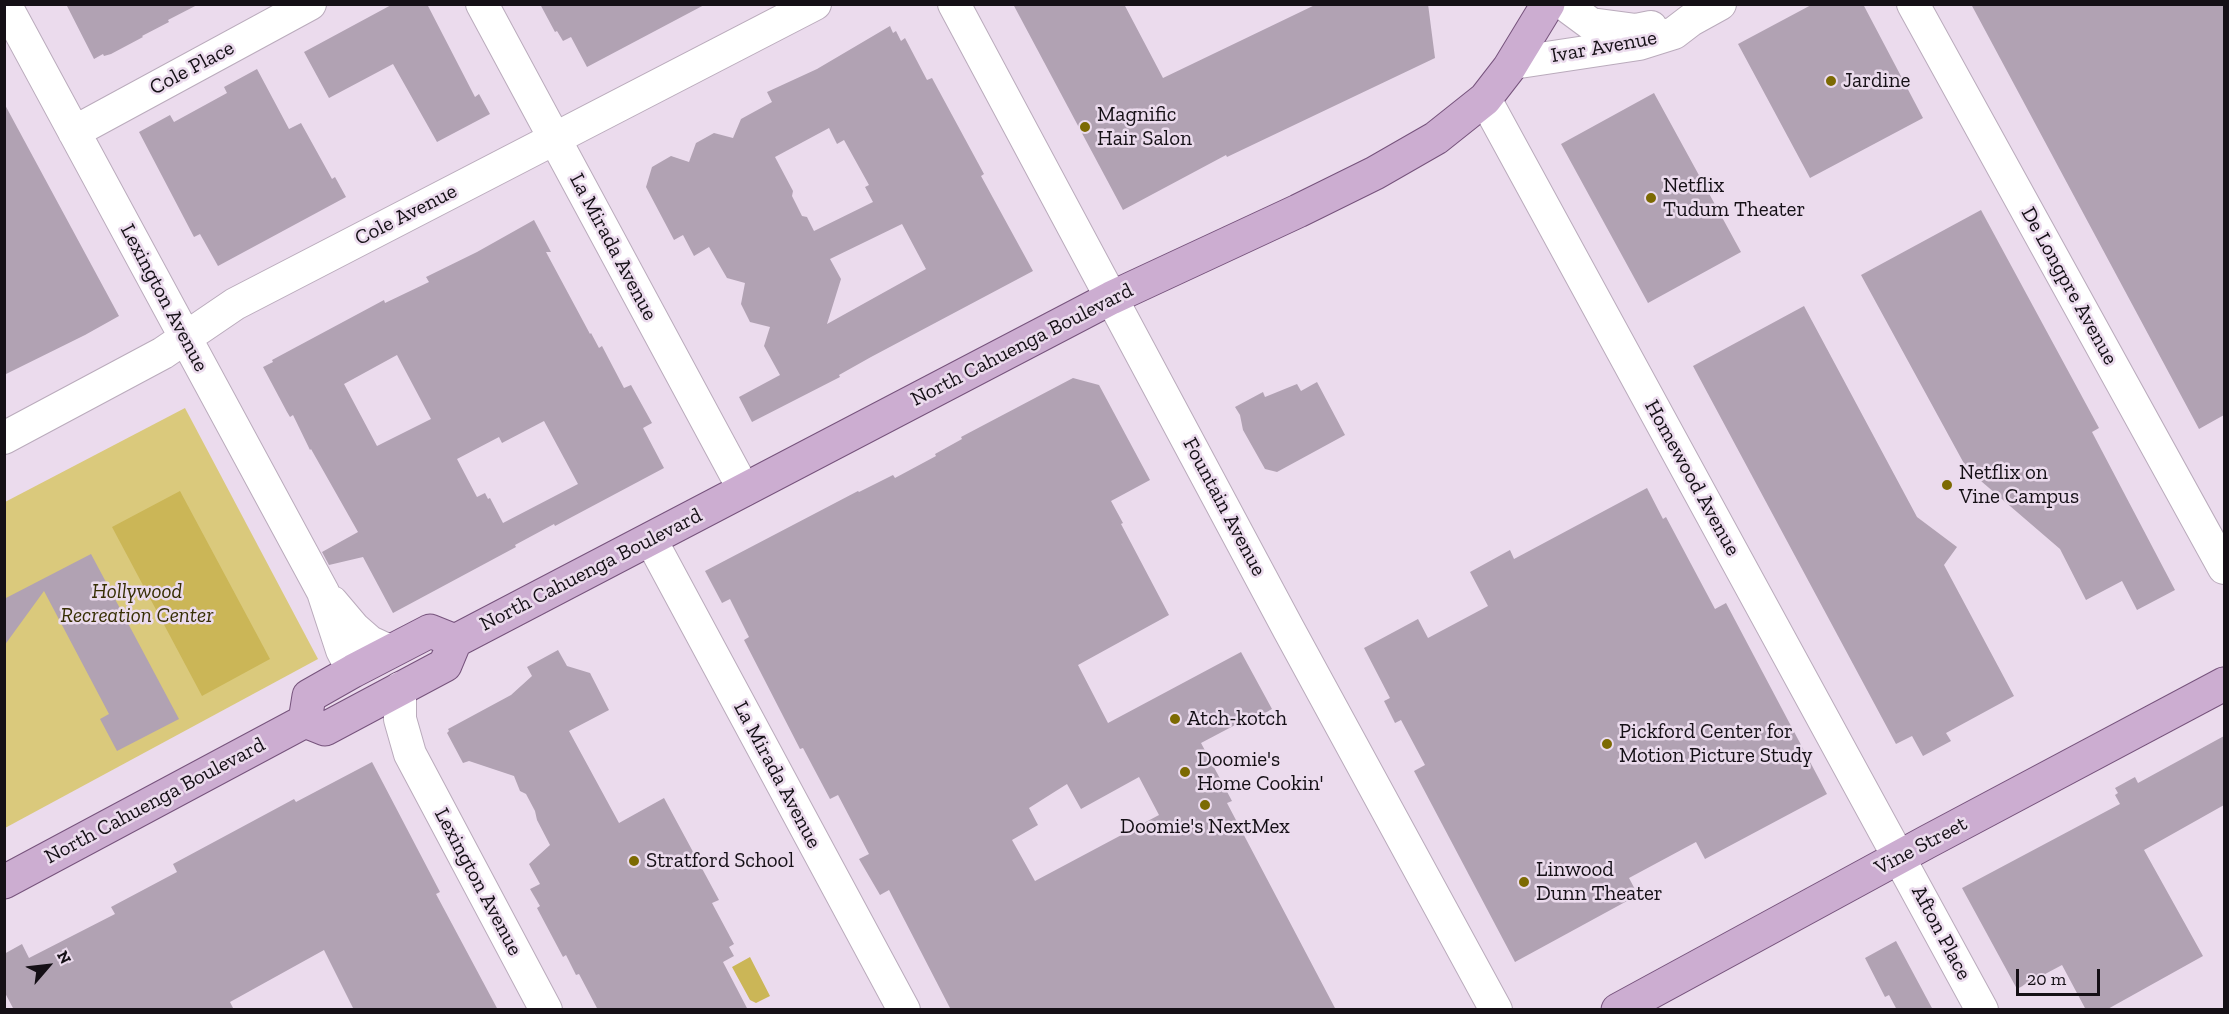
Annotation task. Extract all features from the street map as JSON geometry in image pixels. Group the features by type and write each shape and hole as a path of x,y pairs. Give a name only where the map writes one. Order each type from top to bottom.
{"main road":[{"name":"North Cahuenga Boulevard","path":"4,882 305,721 325,729 445,665 455,641 1111,298 1375,173 1436,138 1485,99 1513,63 1548,4"},
{"name":"North Cahuenga Boulevard","path":"305,721 309,696 394,649 429,631 455,641"},
{"name":"Vine Street","path":"1618,1010 2224,684"}],"street":[{"name":"Lexington Avenue","path":"5,4 323,592 342,650 353,671"},
{"name":"Cole Place","path":"74,132 310,4"},
{"name":"La Mirada Avenue","path":"482,4 744,490"},
{"name":"Cole Avenue","path":"4,438 186,339 235,304 815,4"},
{"name":"Fountain Avenue","path":"954,4 1496,1010"},
{"name":"Ivar Avenue","path":"1564,4 1591,24 1636,30 1691,20"},
{"name":"Ivar Avenue","path":"1513,63 1639,44 1674,33 1691,20 1720,4"},
{"name":"De Longpre Avenue","path":"1913,4 2224,568"},
{"name":"Homewood Avenue","path":"1485,99 1900,857"},
{"name":"La Mirada Avenue","path":"651,540 904,1010"},
{"name":"Lexington Avenue","path":"323,592 354,628 370,642 385,649 394,649"},
{"name":"Lexington Avenue","path":"400,688 400,719 410,754 546,1010"},
{"name":"Lexington Avenue","path":"368,706 388,734 410,754"},
{"name":"Afton Place","path":"1900,857 1982,1010"}],"green space":[{"name":"Hollywood Recreation Center","path":"185,408 318,659 5,828 5,502"}],"shaded area":[{"path":"180,491 270,659 202,696 112,527"},
{"path":"750,957 770,996 756,1003 750,1000 732,967"}],"building":[{"path":"66,4 199,4 111,54 104,56 103,54 94,59"},
{"path":"393,4 427,4 475,97 479,94 490,114 437,142 393,64 329,98 304,52"},
{"path":"540,4 706,4 587,67 571,37 563,41 557,31 555,32"},
{"path":"1013,4 1124,4 1163,78 1317,4 1428,4 1435,58 1227,157 1226,155 1123,210"},
{"name":"Jardine","path":"1813,4 1863,4 1923,118 1810,178 1738,44"},
{"path":"1971,4 2224,4 2224,415 2199,429"},
{"path":"890,26 893,33 896,31 901,41 905,38 927,80 932,78 984,174 981,176 1033,271 871,357 839,375 840,377 752,422 739,397 780,375 764,346 770,327 750,322 741,304 745,283 727,278 709,247 694,256 683,235 674,240 646,187 652,167 671,156 689,162 696,143 714,133 733,138 741,119 772,102 767,92 817,69","holes":["829,128 837,144 844,140 869,185 865,187 873,202 814,231 807,217 802,216 792,196 793,191 775,157","902,224 926,269 827,324 841,279 830,259"]},
{"path":"257,69 289,129 301,123 332,179 335,177 346,197 218,266 200,234 194,237 139,132 170,115 174,122 227,93 224,87"},
{"name":"Netflix Tudum Theater","path":"1654,93 1741,252 1648,303 1561,144"},
{"path":"4,103 119,316 4,375"},
{"path":"1981,210 2099,428 2092,432 2175,590 2137,610 2122,581 2086,600 2060,549 1967,469 1861,275"},
{"path":"534,220 551,252 546,252 590,334 599,348 602,346 624,388 631,385 652,423 643,428 664,468 555,526 554,524 393,613 363,557 329,565 322,552 358,532 310,450 293,415 290,417 263,367 384,300 385,303 429,282 426,277","holes":["397,355 431,419 377,446 344,384","544,421 578,484 503,523 490,498 488,499 485,493 477,497 457,459 499,437 502,443"]},
{"path":"1804,306 1917,517 1957,547 1944,565 2014,696 1946,733 1951,741 1923,756 1912,736 1896,744 1693,366"},
{"path":"1073,378 1099,385 1150,480 1111,501 1169,615 1078,665 1108,723 1241,652 1272,709 1246,724 1237,724 1201,743 1232,801 1227,803 1336,1010 951,1010 889,890 880,895 859,859 869,854 838,795 830,799 803,748 800,749 744,640 749,637 730,599 722,603 705,571 858,491 893,475 895,478 936,456 935,454 962,439 961,437","holes":["1139,777 1159,815 1035,881 1012,840 1038,825 1029,808 1067,784 1081,809"]},
{"path":"1317,382 1345,435 1277,472 1265,469 1243,430 1240,415 1235,407 1263,392 1265,397 1297,384 1301,391"},
{"name":"Pickford Center for Motion Picture Study","path":"1647,488 1663,519 1666,517 1715,609 1726,603 1827,794 1705,859 1696,842 1629,878 1638,895 1515,962 1414,771 1425,765 1401,720 1395,723 1384,701 1390,698 1364,648 1418,619 1428,638 1488,606 1470,572 1510,550 1514,559"},
{"path":"91,554 179,719 117,751 100,719 109,714 44,591 4,646 4,599"},
{"path":"558,650 567,666 590,673 609,710 569,731 619,823 664,798 719,900 712,903 734,944 729,947 734,956 723,962 748,1010 598,1010 579,974 576,975 566,955 563,957 537,908 540,906 530,889 540,884 529,864 550,845 537,820 535,811 526,794 520,791 514,776 469,761 463,763 447,733 448,729 511,695 532,676 527,667"},
{"path":"2224,736 2224,805 2144,850 2203,956 2106,1010 2086,1010 2062,965 2017,989 1962,888 2120,804 2115,795 2118,793 2115,788 2135,777 2138,783"},
{"path":"372,762 440,892 436,894 498,1010 354,1010 324,950 230,1002 234,1010 14,1010 4,991 4,954 22,944 29,958 115,914 111,907 177,872 173,864 294,799 296,802"},
{"path":"1896,941 1933,1010 1897,1010 1889,995 1885,997 1865,958"}],"place":[{"name":"Jardine","path":"1831,81"},
{"name":"Magnific Hair Salon","path":"1085,127"},
{"name":"Netflix Tudum Theater","path":"1651,198"},
{"name":"Netflix on Vine Campus","path":"1947,485"},
{"name":"Atch-kotch","path":"1175,719"},
{"name":"Pickford Center for Motion Picture Study","path":"1607,744"},
{"name":"Doomie's Home Cookin'","path":"1185,772"},
{"name":"Doomie's NextMex","path":"1205,805"},
{"name":"Stratford School","path":"634,861"},
{"name":"Linwood Dunn Theater","path":"1524,882"}]}
